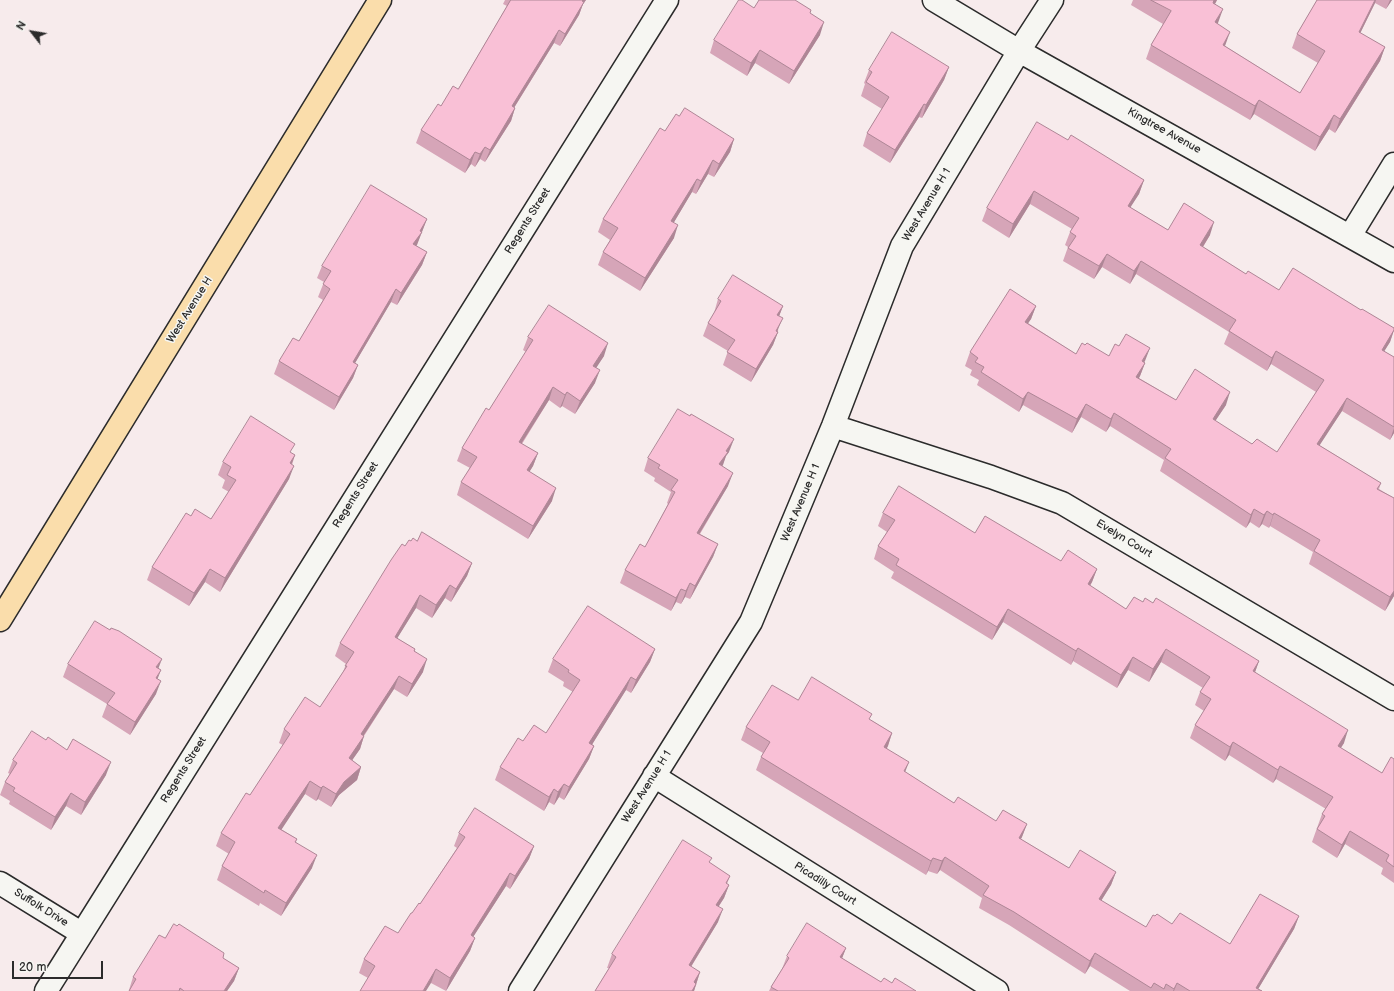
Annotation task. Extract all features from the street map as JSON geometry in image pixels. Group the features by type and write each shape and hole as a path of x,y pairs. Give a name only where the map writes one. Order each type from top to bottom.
{"main road":[{"name":"West Avenue H","path":"0,620 380,0"}],"street":[{"name":"Regents Street","path":"46,991 667,0"},
{"name":"Kingtree Avenue","path":"934,0 1020,51 1394,261"},
{"name":"West Avenue H 1","path":"520,991 751,622 833,426 902,246 1052,0"},
{"path":"1350,236 1394,164"},
{"name":"Evelyn Court","path":"833,426 991,477 1062,503 1394,699"},
{"name":"Picadilly Court","path":"654,776 997,991"},
{"name":"Suffolk Drive","path":"0,883 81,933"}],"building":[{"path":"511,0 583,0 582,1 584,2 565,34 559,30 512,106 515,108 490,150 485,147 480,154 475,152 470,160 421,130 438,104 441,106 453,86 458,89"},
{"path":"739,0 742,0 754,8 759,0 795,0 811,10 810,13 824,22 794,71 760,50 751,63 714,40"},
{"path":"1151,0 1214,0 1213,3 1223,9 1215,22 1230,32 1223,45 1300,93 1325,51 1297,34 1317,0 1375,0 1359,32 1385,47 1340,119 1334,115 1320,137 1259,100 1255,106 1151,45 1171,11"},
{"path":"892,32 949,67 926,105 924,104 895,150 867,133 889,97 866,82 872,72 869,70"},
{"path":"685,108 734,139 719,164 713,160 701,181 697,179 671,221 678,225 645,278 603,252 618,228 603,219 660,128 665,131 676,114 679,116"},
{"path":"1037,122 1068,140 1071,135 1144,180 1128,206 1168,230 1184,203 1214,222 1200,245 1246,274 1248,271 1279,290 1293,268 1361,310 1362,309 1394,328 1382,350 1394,357 1394,427 1347,398 1317,444 1381,483 1377,489 1394,498 1394,591 1390,597 1314,551 1320,540 1274,513 1273,515 1267,511 1264,515 1254,509 1251,515 1165,458 1171,449 1114,413 1111,419 1086,404 1077,419 1028,392 1023,399 981,372 984,367 975,362 978,358 970,352 1010,289 1036,306 1025,322 1076,354 1082,343 1085,345 1087,343 1109,356 1115,344 1119,346 1126,334 1150,348 1142,361 1145,363 1136,377 1176,400 1195,369 1230,392 1213,419 1252,444 1257,439 1277,452 1324,380 1276,351 1272,358 1229,331 1236,320 1141,261 1134,271 1107,254 1099,266 1068,248 1076,236 1070,232 1079,218 1034,191 1013,224 987,208"},
{"path":"371,185 427,219 420,231 422,232 413,244 427,252 401,293 396,289 353,362 358,365 339,397 279,361 293,338 299,341 330,289 323,284 331,271 322,266"},
{"path":"733,275 783,306 777,315 783,318 776,331 778,332 756,369 727,352 735,340 708,323 721,301 718,299"},
{"path":"549,305 608,343 593,366 600,370 580,401 567,392 565,395 553,387 519,442 538,453 527,470 556,488 533,526 461,482 477,457 462,448 486,408 489,410 533,340 528,337"},
{"path":"678,409 690,416 691,414 734,439 726,451 728,452 719,464 733,473 697,533 718,544 695,586 690,583 686,591 681,589 676,598 625,570 640,544 645,547 675,492 671,490 678,480 658,468 660,465 648,458"},
{"path":"251,416 295,444 290,452 295,455 290,463 294,466 225,578 210,569 194,593 152,567 186,513 191,516 195,509 211,519 236,480 227,475 231,467 223,462"},
{"path":"899,486 975,533 985,516 1061,561 1068,550 1097,569 1088,584 1126,609 1134,597 1143,602 1145,598 1153,603 1156,598 1259,661 1253,671 1348,730 1338,746 1382,773 1391,757 1394,759 1394,867 1386,861 1389,855 1350,831 1342,845 1317,829 1325,816 1322,814 1333,797 1280,766 1278,770 1233,742 1230,747 1195,725 1211,699 1200,692 1210,677 1166,649 1153,669 1133,657 1121,675 1078,648 1076,651 1008,609 997,627 896,565 899,559 878,546 895,520 883,513"},
{"path":"422,532 472,563 456,589 450,585 436,605 420,595 395,637 415,649 414,651 427,659 412,684 399,676 361,734 364,736 349,758 361,767 344,782 336,794 323,786 321,788 310,781 278,828 297,839 295,842 317,855 286,903 265,890 264,893 222,866 235,842 221,833 246,793 250,795 290,734 284,729 305,697 320,707 347,666 345,666 354,652 340,643 402,544 405,546 409,540 411,541 413,538 417,541"},
{"path":"588,606 655,649 636,680 631,677 589,743 594,746 569,787 564,784 558,792 554,789 549,797 500,767 518,738 523,741 534,725 546,733 580,680 553,659"},
{"path":"95,621 110,630 111,628 119,631 162,659 156,667 161,670 156,678 161,681 135,722 107,704 115,693 68,664"},
{"path":"812,677 872,714 869,719 892,733 884,747 909,762 904,771 954,803 958,797 996,821 1003,810 1027,824 1019,838 1069,868 1080,850 1116,872 1099,899 1146,927 1153,915 1155,916 1157,914 1172,924 1180,913 1230,944 1260,894 1299,916 1256,988 1262,991 1190,991 1177,983 1174,989 1166,984 1164,989 1154,983 1151,988 1095,953 1090,961 1014,912 983,895 989,886 945,857 942,861 933,858 931,861 761,757 770,742 746,727 772,685 798,700"},
{"path":"32,731 46,740 48,737 67,750 73,739 111,762 85,802 71,793 55,817 13,791 15,788 5,782 17,763 13,760"},
{"path":"475,808 534,846 515,876 510,873 471,935 475,938 450,978 436,969 423,991 360,991 375,966 364,959 385,926 398,933 411,913 419,903 420,904 465,837 459,833"},
{"path":"683,840 712,858 709,862 730,876 726,883 729,885 716,905 723,909 689,965 700,972 694,982 696,984 692,991 595,991 616,957 612,954"},
{"path":"807,923 846,948 840,957 881,982 884,978 892,983 895,978 916,991 778,991 771,987 789,958 787,956"},
{"path":"174,924 177,926 179,924 224,953 223,958 239,968 224,991 184,991 180,988 179,991 129,991 136,979 133,977 159,935 165,938"}]}
